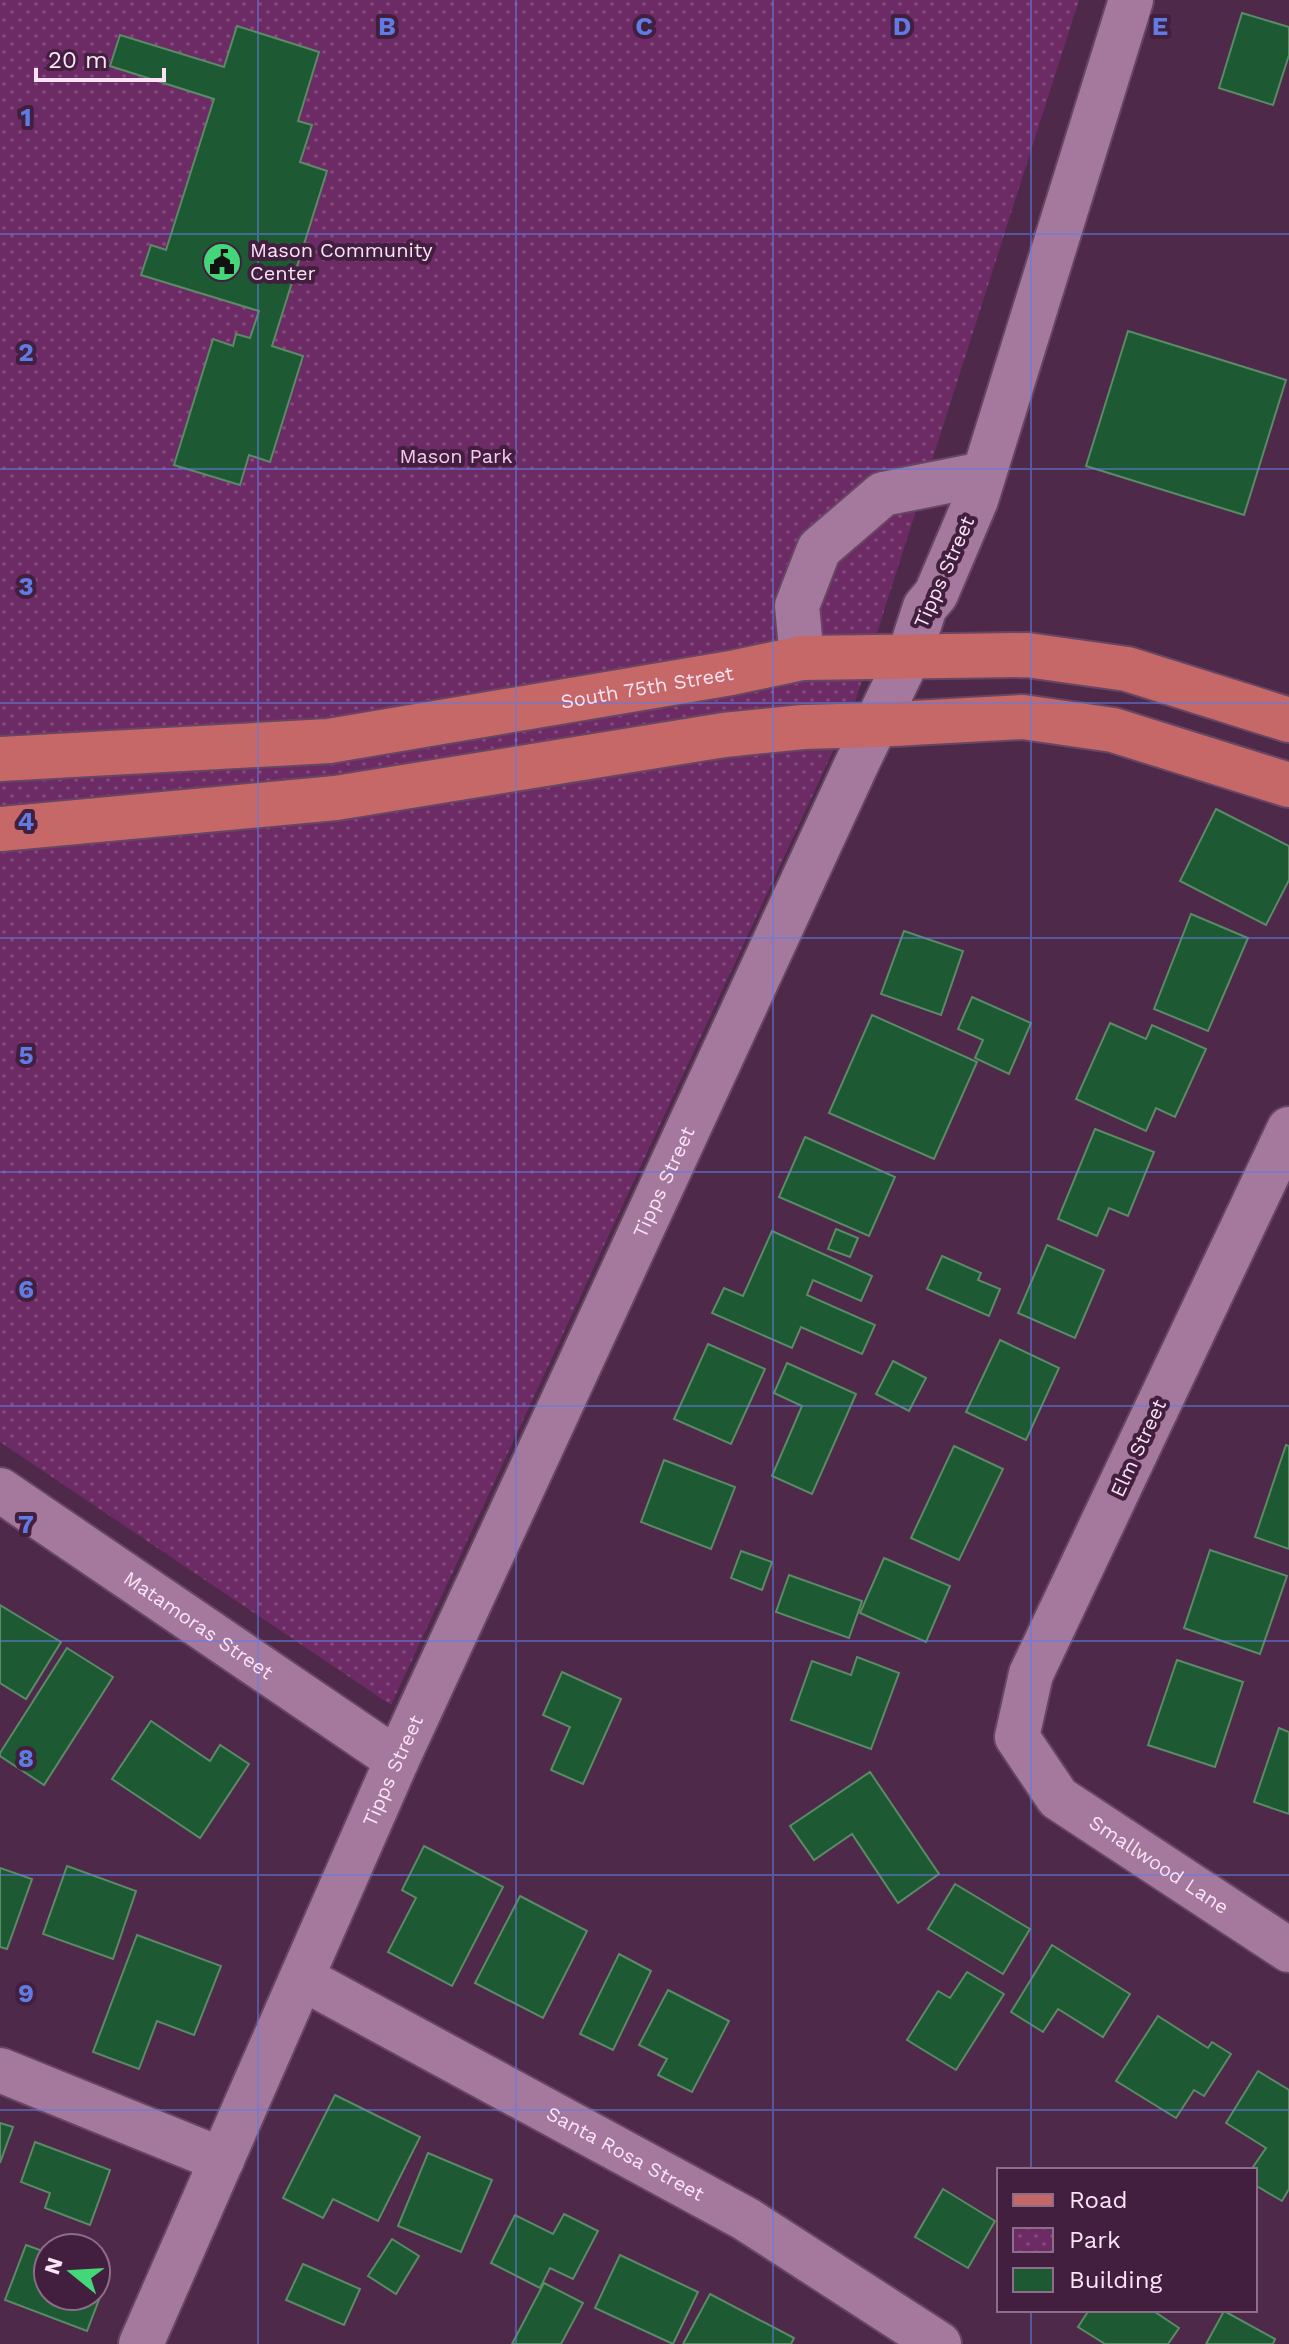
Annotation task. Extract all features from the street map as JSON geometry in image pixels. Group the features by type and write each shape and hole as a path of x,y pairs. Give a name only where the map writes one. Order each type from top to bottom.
{"main road":[{"name":"South 75th Street","path":"0,759 329,741 731,673 802,658 1027,655 1127,669 1289,720"},
{"path":"0,829 336,798 724,735 794,727 1023,717 1113,730 1289,785"}],"street":[{"name":"Tipps Street","path":"141,2344 397,1760 909,656 925,607 936,594 976,500 1131,0"},
{"path":"802,658 797,606 819,549 883,494 983,474"},
{"name":"Elm Street","path":"1038,1768 1017,1737 1031,1674 1289,1129"},
{"name":"Matamoras Street","path":"0,1490 397,1760"},
{"name":"Smallwood Lane","path":"1038,1768 1058,1798 1289,1950"},
{"name":"Santa Rosa Street","path":"302,1978 746,2219 939,2344"},
{"path":"0,2070 222,2160"}],"green space":[{"name":"Mason Park","path":"0,0 1079,0 853,708 391,1705 0,1442"}],"building":[{"path":"1242,13 1289,27 1289,55 1273,105 1219,88"},
{"name":"Mason Community Center","path":"237,26 319,52 298,121 312,125 300,162 327,171 272,346 303,356 270,462 249,455 240,485 174,465 213,339 233,346 236,334 250,338 259,311 141,275 151,245 166,250 214,99 110,66 120,35 224,67"},
{"path":"1128,331 1286,380 1244,515 1086,466"},
{"path":"1216,809 1289,846 1289,880 1266,925 1180,881"},
{"path":"1191,914 1248,938 1208,1031 1154,1009"},
{"path":"904,931 963,951 941,1015 881,994"},
{"path":"972,997 1031,1023 1009,1074 975,1058 983,1040 958,1029"},
{"path":"872,1015 977,1062 934,1159 829,1113"},
{"path":"1110,1023 1146,1039 1152,1025 1206,1049 1175,1117 1156,1108 1146,1131 1076,1099"},
{"path":"1095,1129 1154,1152 1128,1216 1109,1208 1097,1236 1058,1219"},
{"path":"805,1137 895,1177 869,1236 779,1197"},
{"path":"836,1229 858,1238 850,1257 828,1249"},
{"path":"772,1231 872,1276 861,1301 813,1280 807,1295 875,1325 862,1354 801,1327 792,1348 712,1313 724,1288 743,1296"},
{"path":"1047,1245 1104,1270 1075,1338 1018,1313"},
{"path":"942,1256 981,1273 978,1280 1000,1289 989,1316 927,1289"},
{"path":"1000,1340 1059,1368 1026,1440 966,1412"},
{"path":"708,1344 765,1369 731,1444 674,1419"},
{"path":"893,1361 926,1378 909,1411 876,1394"},
{"path":"787,1363 856,1394 812,1494 772,1476 802,1406 774,1393"},
{"path":"1286,1445 1289,1446 1289,1549 1255,1537"},
{"path":"954,1446 1003,1469 959,1560 911,1538"},
{"path":"664,1460 735,1487 711,1549 641,1522"},
{"path":"1210,1550 1287,1576 1260,1654 1184,1628"},
{"path":"741,1551 772,1562 762,1590 731,1578"},
{"path":"884,1558 950,1586 926,1642 860,1613"},
{"path":"789,1575 862,1601 849,1638 776,1612"},
{"path":"0,1605 61,1642 26,1699 0,1683"},
{"path":"67,1648 113,1677 44,1785 0,1756 0,1753"},
{"path":"857,1657 899,1673 871,1749 791,1720 812,1661 851,1675"},
{"path":"1177,1660 1243,1682 1215,1767 1148,1745"},
{"path":"562,1672 621,1699 583,1784 551,1770 570,1727 543,1715"},
{"path":"151,1721 210,1761 220,1745 249,1764 200,1838 112,1779"},
{"path":"1279,1728 1289,1732 1289,1814 1254,1802"},
{"path":"870,1772 939,1874 898,1903 852,1834 814,1860 790,1826"},
{"path":"424,1846 503,1887 452,1986 388,1952 416,1898 402,1890"},
{"path":"67,1866 136,1891 113,1959 43,1934"},
{"path":"0,1868 32,1879 7,1949 0,1947"},
{"path":"955,1884 1030,1929 1003,1974 928,1929"},
{"path":"520,1896 587,1931 543,2018 475,1983"},
{"path":"137,1935 221,1966 194,2035 157,2021 139,2069 93,2052"},
{"path":"1052,1945 1130,1994 1103,2037 1058,2009 1043,2032 1011,2012"},
{"path":"619,1954 651,1971 613,2050 580,2034"},
{"path":"967,1972 1004,1994 956,2070 907,2040 938,1991 950,1998"},
{"path":"668,1990 729,2021 692,2092 658,2075 667,2059 639,2045"},
{"path":"1158,2016 1208,2048 1212,2042 1231,2054 1204,2096 1194,2090 1176,2118 1116,2081"},
{"path":"1258,2071 1289,2090 1289,2189 1282,2201 1257,2186 1257,2168 1252,2168 1266,2148 1226,2123"},
{"path":"335,2095 420,2137 378,2221 333,2199 323,2218 283,2198"},
{"path":"0,2123 13,2127 0,2163"},
{"path":"35,2142 110,2170 90,2225 45,2208 50,2193 21,2182"},
{"path":"428,2153 492,2180 461,2252 398,2226"},
{"path":"943,2189 995,2221 968,2268 915,2237"},
{"path":"564,2214 598,2231 573,2279 550,2268 540,2288 491,2263 515,2215 553,2234"},
{"path":"392,2239 419,2256 396,2294 368,2276"},
{"path":"26,2245 32,2247 32,2310 5,2300"},
{"path":"620,2255 698,2292 673,2344 595,2308"},
{"path":"303,2264 360,2289 344,2325 286,2300"},
{"path":"544,2283 583,2303 561,2344 512,2344"},
{"path":"710,2294 794,2338 791,2344 683,2344"},
{"path":"37,2312 94,2312 87,2331"},
{"path":"1088,2312 1155,2312 1179,2328 1168,2344 1105,2344 1078,2327"},
{"path":"1223,2312 1275,2339 1273,2344 1206,2344"}],"place":[{"name":"Mason Community Center","path":"222,262"}]}
